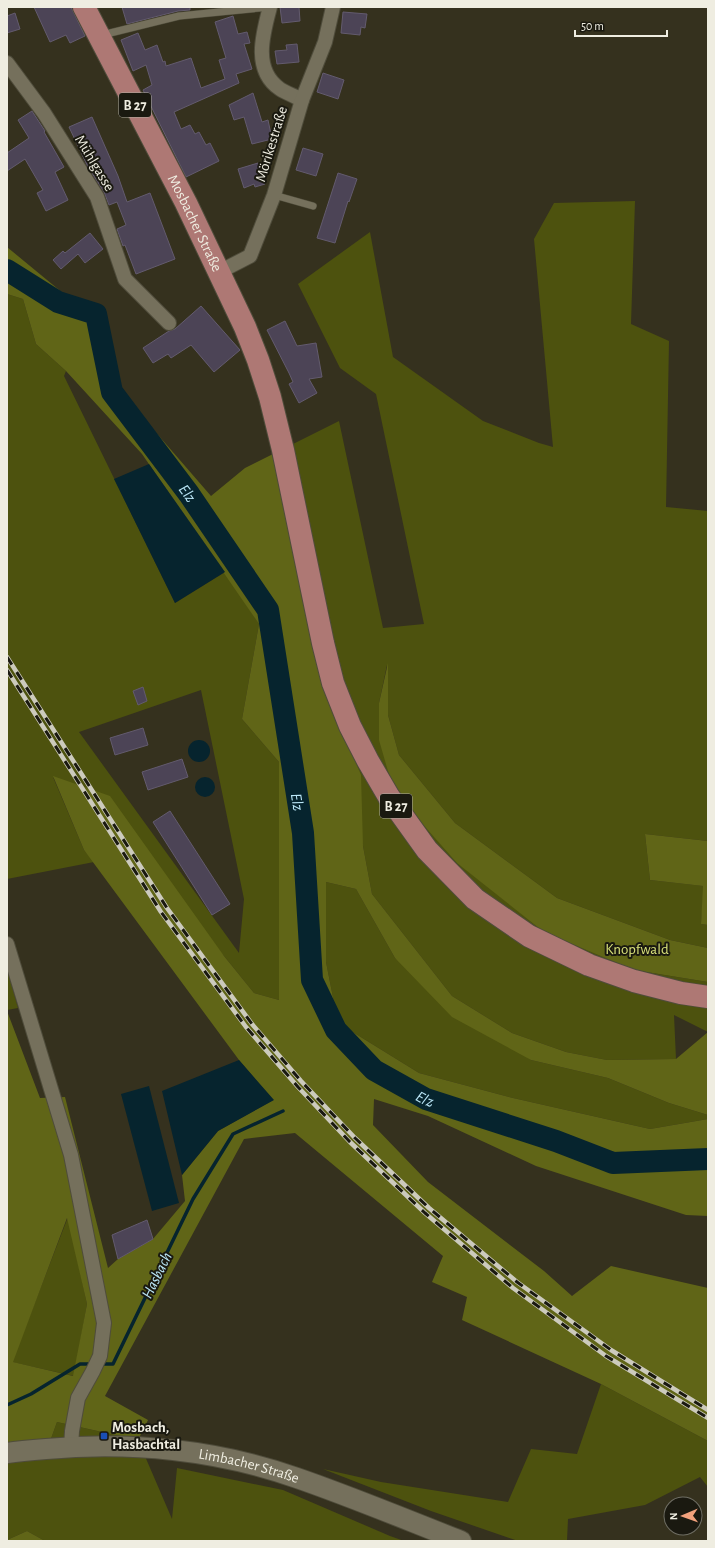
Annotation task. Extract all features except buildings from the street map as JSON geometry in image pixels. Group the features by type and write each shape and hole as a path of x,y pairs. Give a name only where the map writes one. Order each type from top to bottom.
{"main road":[{"name":"Mosbacher Straße","path":"84,7 186,203 245,327 258,360 270,397 283,450 322,642 333,683 350,726 389,797 426,850 475,899 529,936 589,965 634,981 681,993 708,997"},
{"name":"Limbacher Straße","path":"7,1453 71,1447 151,1448 241,1462 296,1478 461,1541"}],"street":[{"path":"270,7 262,41 264,70 279,88 302,100"},
{"name":"Mörikestraße","path":"219,272 250,256 274,195 302,100 325,42 333,7"},
{"name":"Mühlgasse","path":"7,64 44,112 97,197 125,279 169,323"},
{"path":"7,944 71,1155 104,1323 100,1356 94,1371 78,1398 72,1431 71,1447"}],"lane":[{"path":"98,36 179,16 270,7"},
{"path":"274,195 313,206"}],"green space":[{"path":"635,201 631,324 669,341 666,507 708,511 708,841 645,834 650,880 704,886 701,924 708,925 708,948 670,940 557,898 455,823 399,755 388,715 387,665 379,703 390,778 634,970 708,982 708,1032 674,1015 676,1059 607,1060 566,1052 512,1033 452,996 372,894 334,711 306,614 275,453 339,421 383,628 424,624 376,394 340,368 298,284 370,232 393,357 483,421 553,447 534,239 554,203"},
{"path":"7,247 98,322 120,391 211,496 245,468 275,453 306,614 334,711 361,775 363,846 372,894 452,996 512,1033 566,1052 607,1060 676,1059 708,1032 708,1115 669,1103 608,1078 531,1060 452,1017 395,958 356,889 326,882 326,962 338,1023 419,1073 513,1098 650,1129 708,1119 708,1216 686,1215 536,1166 428,1116 374,1099 373,1125 428,1182 544,1271 572,1296 611,1266 708,1288 708,1441 601,1384 462,1320 467,1297 432,1282 443,1256 295,1133 244,1139 105,1396 148,1420 138,1440 57,1422 48,1447 7,1463 7,1011 40,1098 65,1097 108,1268 118,1259 153,1239 185,1201 182,1175 218,1131 273,1100 239,1060 84,850 53,776 110,796 224,956 254,993 279,1000 279,762 242,719 259,624 142,454 66,371 36,344 23,299 7,294","holes":["67,1218 87,1304 73,1376 13,1362"]},
{"path":"7,294 23,299 36,344 66,371 64,376 175,603 225,572 259,624 242,719 279,762 279,1000 254,993 224,956 53,777 84,850 94,862 7,879","holes":["201,690 244,899 239,953 79,732"]},
{"name":"Knopfwald","path":"388,663 388,715 399,755 455,823 557,898 670,940 708,948 708,982 634,970 544,932 457,863 412,812 390,778 379,740 379,703"},
{"name":"Knopfwald","path":"645,834 708,841 708,925 701,924 703,886 650,880"},
{"path":"326,882 356,889 395,958 531,1060 608,1078 669,1103 708,1115 708,1119 650,1129 513,1098 419,1073 338,1023 326,962"},
{"path":"7,969 18,1008 7,1010"},
{"path":"68,1217 87,1304 74,1376 12,1362"},
{"path":"601,1384 708,1441 708,1487 700,1477 645,1505 568,1519 567,1541 518,1541 431,1511 323,1469 381,1482 508,1502 531,1449 577,1454"},
{"path":"57,1422 138,1440 172,1519 177,1468 283,1490 404,1541 45,1541 27,1531 7,1540 7,1463 48,1447"},
{"path":"27,1531 45,1541 7,1541 7,1540"}],"water":[{"path":"149,464 225,572 175,603 114,479"},
{"path":"199,740 207,743 210,751 207,759 199,762 191,759 188,751 191,743"},
{"path":"205,777 212,780 215,787 212,794 205,797 198,794 195,787 198,780"},
{"path":"239,1060 274,1100 218,1131 182,1175 162,1091"},
{"path":"149,1086 179,1203 152,1211 121,1094"}],"waterway":[{"name":"Elz","path":"7,270 58,302 96,314 112,392 189,494 268,610 303,833 312,980 336,1030 374,1070 426,1099 556,1141 613,1163 708,1159"},
{"name":"Hasbach","path":"100,1364 113,1364 193,1199 233,1134 283,1111"},
{"name":"Hasbach","path":"7,1405 31,1394 80,1364 91,1364"}],"railway":[{"path":"7,657 167,908 252,1024 301,1081 355,1138 429,1208 517,1282 611,1350 708,1410"},
{"path":"7,670 161,912 246,1027 298,1087 350,1142 425,1213 513,1288 606,1356 708,1418"}],"place":[{"name":"Mosbach, Hasbachtal","path":"104,1436"}]}
